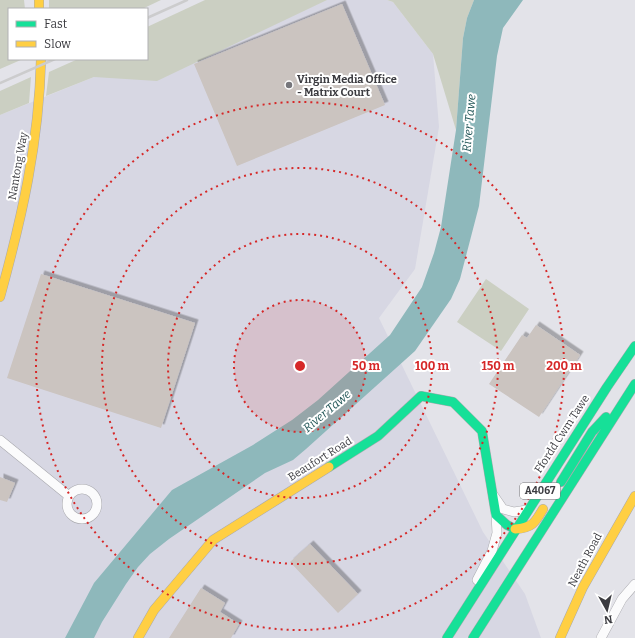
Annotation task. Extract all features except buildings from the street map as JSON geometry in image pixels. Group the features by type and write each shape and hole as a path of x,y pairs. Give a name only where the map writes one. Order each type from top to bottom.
{"main road":[{"name":"Nantong Way","path":"0,297 22,211 36,139 41,60"},
{"name":"Ffordd Cwm Tawe","path":"447,638 515,529 635,346"},
{"path":"496,515 507,525 515,529 526,529 533,525 592,432 635,384"},
{"name":"A4067","path":"473,638 635,384"},
{"name":"Beaufort Road","path":"138,638 154,610 214,540 378,436 421,396 453,402 482,431 496,515"},
{"name":"Neath Road","path":"560,638 583,587 635,496"}],"street":[{"path":"0,440 69,496"},
{"name":"Beaufort Road","path":"492,493 503,509 514,512 528,510"},
{"path":"447,638 492,551 497,533 496,515"},
{"path":"601,638 622,599 635,584"}],"shaded area":[{"path":"0,0 24,0 25,8 8,8 8,60 21,60 0,69"},
{"path":"49,0 161,0 144,8 49,8"},
{"path":"205,0 327,0 157,81 94,77 46,96 49,72 76,60 148,60 148,27"},
{"path":"326,0 387,0 393,2 433,54 439,127 415,269 379,318 483,532 525,594 541,638 0,638 0,115 94,77"},
{"path":"387,0 474,0 467,18 463,38 456,130 433,54 393,2"},
{"path":"31,77 29,103 0,115 0,91"},
{"path":"486,279 529,309 501,351 457,322"}],"water":[{"name":"River Tawe","path":"474,0 523,0 503,28 497,56 479,206 460,279 451,299 415,351 306,449 293,460 265,473 169,539 150,554 138,567 126,584 102,622 94,638 65,638 94,583 172,490 253,445 292,420 318,400 390,335 422,287 441,227 456,130 463,38 467,18"}],"railway":[{"path":"148,18 187,0"},
{"path":"0,83 53,60"}],"traffic: fast":[{"path":"447,638 607,387 635,346"},
{"path":"473,638 635,384"},
{"path":"329,467 378,436 421,396 453,402 482,431 496,515 507,525 515,529"},
{"path":"561,482 592,432 606,417"}],"traffic: slow":[{"path":"39,0 39,8"},
{"path":"0,297 28,180 37,120 41,60"},
{"path":"138,638 154,610 213,540 329,467"},
{"path":"560,638 583,587 635,496"},
{"path":"515,529 532,524 538,518 543,509"}],"place":[{"name":"Virgin Media Office - Matrix Court","path":"289,85"}]}
